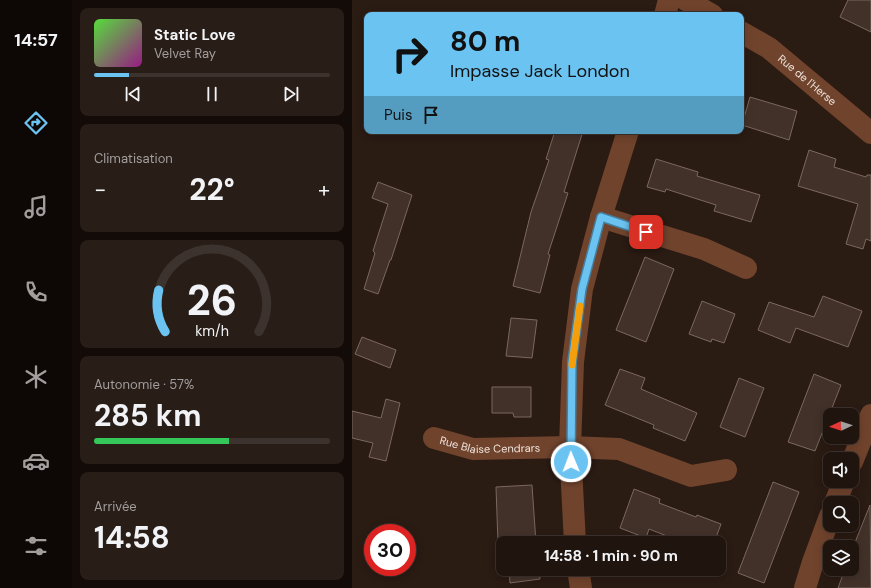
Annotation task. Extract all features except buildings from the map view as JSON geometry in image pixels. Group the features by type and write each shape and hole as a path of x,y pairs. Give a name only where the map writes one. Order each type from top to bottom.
{"street":[{"path":"666,12 669,0"},
{"path":"686,0 707,12"},
{"name":"Rue de l'Herse","path":"744,34 769,48 871,133"},
{"path":"575,536 570,447 572,362 582,289 601,217 627,134"},
{"path":"601,217 704,249 746,268"},
{"path":"857,452 869,426"},
{"name":"Rue Blaise Cendrars","path":"434,438 473,449 570,447 619,449 691,476 726,470"},
{"path":"805,588 824,532"},
{"path":"579,576 581,588"}],"slow traffic":[{"path":"572,365 580,306"}],"route":[{"path":"571,462 572,362 582,289 601,217 646,232"}]}
